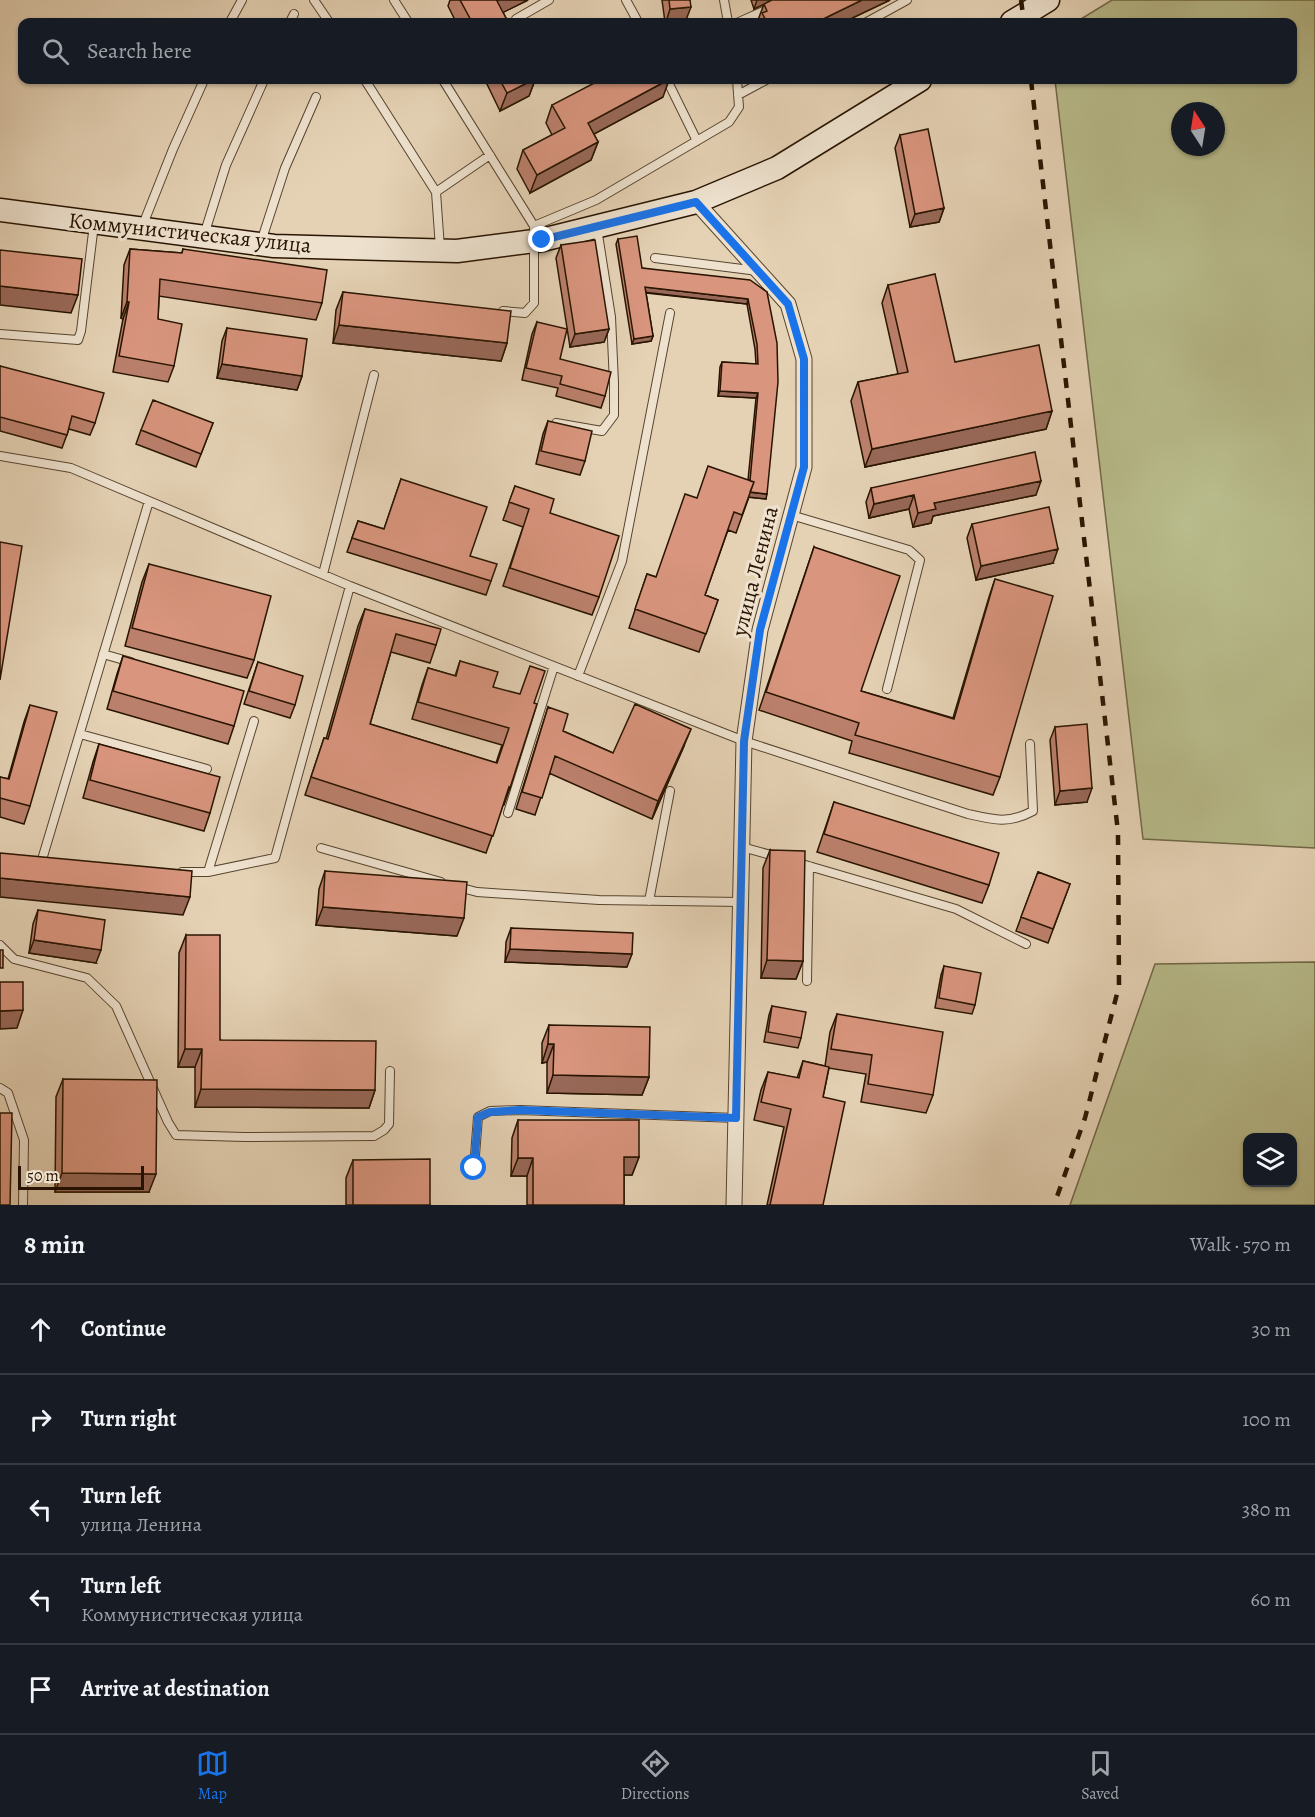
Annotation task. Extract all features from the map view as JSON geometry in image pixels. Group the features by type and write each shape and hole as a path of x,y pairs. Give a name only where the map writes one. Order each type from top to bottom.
{"main road":[{"path":"1019,18 1048,0"},
{"name":"Коммунистическая улица","path":"0,210 260,244 458,250 533,234 596,226 696,202 777,168 914,84"}],"street":[{"name":"улица Ленина","path":"696,202 788,304 804,359 804,467 760,630 744,741 734,1205"}],"lane":[{"path":"314,0 325,18"},
{"path":"394,0 405,18"},
{"path":"518,18 549,0"},
{"path":"626,0 637,18"},
{"path":"724,0 727,18"},
{"path":"874,18 907,0"},
{"path":"231,18 237,2"},
{"path":"748,18 778,4"},
{"path":"142,229 173,149 202,84"},
{"path":"204,236 226,165 262,84"},
{"path":"368,84 436,192 440,250"},
{"path":"446,84 490,155 533,234 534,303 525,313 491,310"},
{"path":"669,84 697,141"},
{"path":"533,234 729,122 739,107 737,84"},
{"path":"738,95 759,84"},
{"path":"260,244 285,168 316,97"},
{"path":"436,192 490,155"},
{"path":"0,334 78,340 94,222"},
{"path":"550,422 602,431 614,415 611,317 596,226"},
{"path":"655,258 759,272"},
{"path":"578,676 622,561 670,313"},
{"path":"323,574 374,375"},
{"path":"0,456 71,468 350,586 744,741 968,814 999,821 1021,818 1033,811 1030,744"},
{"path":"41,863 149,501"},
{"path":"791,515 909,550 920,560 887,689"},
{"path":"176,873 208,872 275,858 350,586"},
{"path":"104,654 136,663"},
{"path":"508,813 554,666"},
{"path":"208,872 254,721"},
{"path":"80,734 207,769"},
{"path":"649,901 670,791"},
{"path":"742,847 956,909 1026,944"},
{"path":"321,848 477,892 599,900 741,902"},
{"path":"31,862 53,865"},
{"path":"807,981 809,866"},
{"path":"0,945 14,959 87,978 116,1006 176,1135 374,1136 384,1131 389,1124 390,1071"},
{"path":"0,1088 9,1093 24,1140 23,1205"},
{"path":"474,1168 478,1117 490,1112 520,1110 736,1118"}],"green space":[{"path":"1112,0 1315,0 1315,848 1143,839 1055,84 1297,84 1297,18 1083,18"},
{"path":"1315,962 1315,1205 1070,1205 1155,964"}],"building":[{"path":"460,0 498,0 506,18 470,18"},
{"path":"669,0 690,0 691,7 670,9"},
{"path":"772,0 862,0 825,18 765,18 762,13 767,11 764,4"},
{"path":"502,84 525,84 507,93"},
{"path":"592,84 661,84 588,123 598,142 537,175 523,150 565,128 552,105"},
{"path":"928,129 944,208 915,214 900,135"},
{"path":"637,236 642,268 750,280 767,292 777,343 778,382 767,494 750,492 754,482 750,481 758,393 720,391 722,362 758,364 757,344 748,299 645,287 653,336 634,339 618,239"},
{"path":"595,240 609,329 575,334 561,245"},
{"path":"130,249 182,253 183,249 327,270 322,303 160,279 158,319 182,324 174,366 119,356 129,302 127,302"},
{"path":"0,250 82,259 78,295 0,286"},
{"path":"935,274 955,362 1039,345 1052,411 872,449 858,382 908,372 888,285"},
{"path":"343,292 511,311 507,343 339,325"},
{"path":"537,322 567,329 560,359 611,372 605,396 560,384 562,376 526,368"},
{"path":"227,328 307,339 302,376 222,364"},
{"path":"0,366 104,393 95,423 72,416 67,435 0,417"},
{"path":"153,400 213,423 201,454 141,430"},
{"path":"548,421 592,431 585,461 541,451"},
{"path":"1035,452 1041,481 934,503 936,509 918,513 914,495 874,504 871,488"},
{"path":"708,466 754,482 742,515 734,512 705,595 718,600 706,634 635,609 647,574 656,577 685,494 697,498"},
{"path":"401,479 487,507 470,556 497,564 491,581 352,538 358,521 384,529"},
{"path":"515,486 554,499 550,513 619,536 599,597 510,568 529,509 509,502"},
{"path":"1049,507 1058,549 981,566 972,524"},
{"path":"0,542 22,546 0,680"},
{"path":"814,547 900,576 861,691 954,719 995,579 1053,596 1000,777 855,735 859,723 766,692"},
{"path":"149,564 271,596 254,660 132,628"},
{"path":"365,609 441,629 436,645 396,634 370,724 497,763 509,728 418,702 428,668 456,676 460,661 498,672 493,687 520,694 530,666 545,671 534,703 537,704 493,836 311,777 324,738 328,739"},
{"path":"123,656 244,691 234,726 113,691"},
{"path":"258,662 303,676 295,705 249,691"},
{"path":"635,704 691,729 658,801 555,756 542,798 522,792 548,707 568,714 563,731 613,753"},
{"path":"30,705 57,712 30,806 0,798 0,777 9,779"},
{"path":"1087,724 1092,788 1060,791 1055,727"},
{"path":"99,744 220,777 210,813 90,780"},
{"path":"834,802 999,853 989,885 824,834"},
{"path":"770,850 805,851 803,961 767,960"},
{"path":"0,853 192,871 190,897 0,878"},
{"path":"325,871 467,882 464,918 323,907"},
{"path":"1038,872 1070,884 1053,929 1021,917"},
{"path":"38,910 105,920 101,950 34,940"},
{"path":"511,928 633,933 632,954 510,949"},
{"path":"186,935 220,935 220,1040 376,1041 375,1090 201,1089 202,1049 185,1049"},
{"path":"0,950 3,950 3,968 0,968"},
{"path":"944,966 981,973 975,1005 939,998"},
{"path":"0,982 23,982 23,1010 0,1011"},
{"path":"772,1006 806,1012 801,1038 768,1032"},
{"path":"837,1014 943,1032 933,1095 868,1084 872,1055 831,1049"},
{"path":"549,1025 650,1027 649,1077 553,1075 554,1044 548,1044"},
{"path":"803,1061 829,1067 823,1097 845,1102 823,1205 770,1205 791,1109 761,1102 768,1072 799,1078"},
{"path":"63,1079 157,1080 156,1174 62,1173"},
{"path":"0,1113 12,1113 10,1205 0,1205"},
{"path":"518,1120 639,1120 639,1157 624,1157 624,1205 533,1205 533,1158 518,1158"},
{"path":"430,1159 430,1205 353,1205 353,1160"}],"railway":[{"path":"1021,0 1023,18"},
{"path":"1031,84 1118,832 1119,986 1085,1118 1054,1205"}],"route":[{"path":"474,1168 478,1117 490,1112 520,1110 736,1118 744,741 760,630 804,467 804,359 788,304 696,202 542,240"}]}
